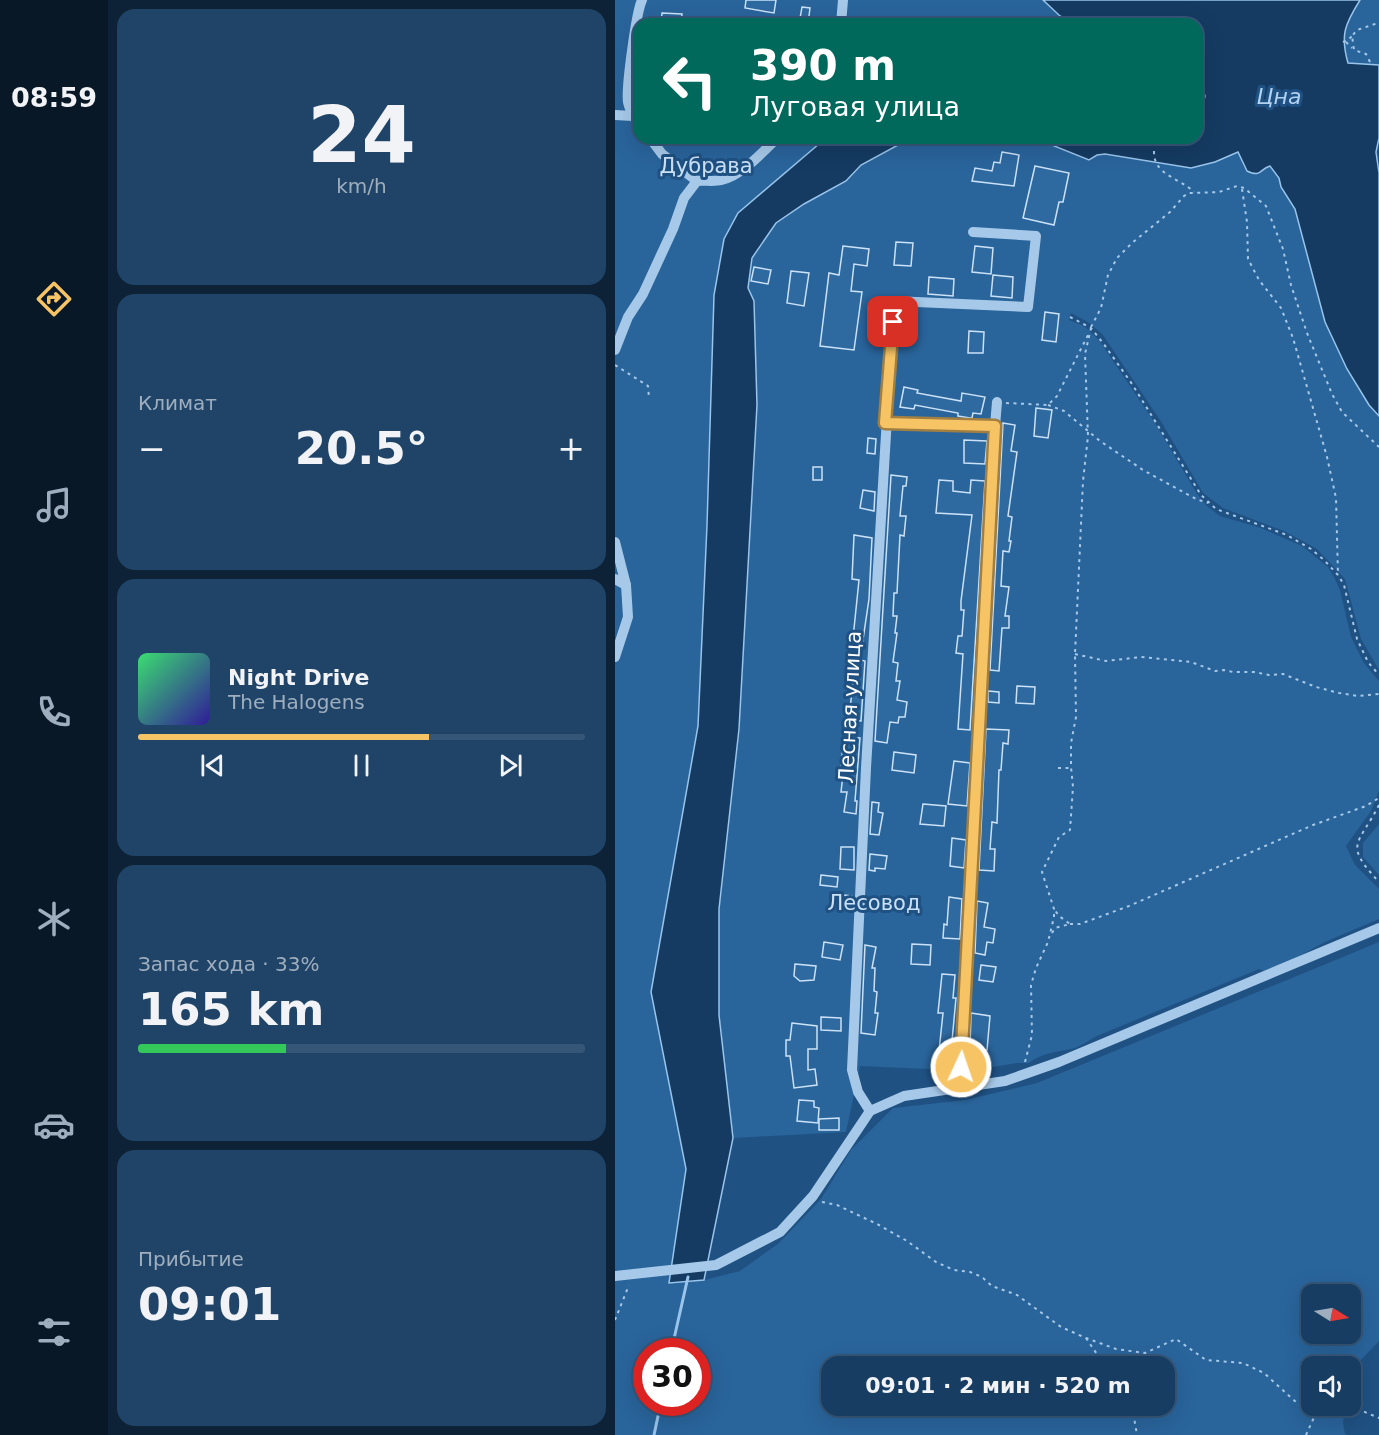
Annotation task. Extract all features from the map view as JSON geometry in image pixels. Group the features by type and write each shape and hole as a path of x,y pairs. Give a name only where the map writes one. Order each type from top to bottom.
{"street":[{"path":"637,18 642,0"},
{"path":"842,18 843,0"},
{"path":"633,44 628,101 633,113"},
{"path":"615,115 633,119"},
{"path":"654,144 662,154 697,180 721,180 734,174 771,144"},
{"path":"615,350 629,317 657,264 684,198 697,180"},
{"name":"Лесная улица","path":"870,1111 858,1092 852,1070 866,768 894,301 1027,307 1036,236 973,232"},
{"path":"970,1085 961,1067 997,402"},
{"path":"885,423 995,426"},
{"path":"615,542 626,585 628,616 615,657"},
{"path":"615,579 626,585"},
{"path":"615,1276 716,1265 780,1232 813,1196 870,1111 904,1096 1005,1081 1059,1062 1379,928"}],"path":[{"path":"1370,62 1366,54 1354,50 1344,42 1356,30 1379,23"},
{"path":"1352,36 1354,50"},
{"path":"1154,151 1155,160 1162,172 1194,192"},
{"path":"1048,405 1057,396 1083,347 1101,308 1108,275 1117,258 1170,212 1184,196 1194,192 1219,192 1237,186 1266,206 1283,249 1291,285 1307,333 1332,394 1347,417 1379,447"},
{"path":"1242,188 1247,222 1248,259 1259,280 1281,308 1293,338 1337,498 1338,575"},
{"path":"1070,316 1091,328 1103,343 1132,384 1201,495 1216,508 1287,535 1311,549 1338,575 1344,585 1357,639 1368,662 1379,675"},
{"path":"1069,924 1054,909 1042,872 1059,837 1070,830 1073,787 1071,743 1076,717 1075,654 1087,432 1085,354 1091,328"},
{"path":"615,365 648,386 649,398"},
{"path":"997,402 1048,405 1063,411 1087,432 1143,470 1196,499 1210,503"},
{"path":"1075,654 1106,661 1141,657 1191,662 1215,671 1283,674 1339,693 1358,696 1379,694"},
{"path":"1058,768 1071,768"},
{"path":"1050,935 1055,928 1080,924 1129,906 1287,836 1366,806 1379,798"},
{"path":"1379,805 1356,845 1356,855 1379,882"},
{"path":"1027,1073 1025,1059 1032,1035 1032,985 1036,968 1053,926 1054,909"},
{"path":"824,1203 837,1205 877,1224 907,1241 936,1262 954,1270 970,1272 982,1277 993,1286 1017,1295 1061,1327 1086,1338 1116,1349 1145,1353 1176,1340 1206,1360 1243,1363 1264,1373 1301,1406"},
{"path":"615,1320 633,1274"},
{"path":"1086,1338 1098,1356"},
{"path":"1361,1410 1379,1418"},
{"path":"1134,1416 1137,1435"},
{"path":"1306,1435 1315,1416"}],"green space":[{"name":"Дубрава","path":"615,0 1043,0 1064,18 633,18 633,144 819,144 738,213 707,525 698,726 651,992 686,1170 669,1282 704,1280 740,1271 779,1243 821,1199 851,1150 893,1108 965,1100 1037,1083 1379,942 1379,1341 1361,1360 1361,1356 1301,1356 1301,1416 1344,1416 1345,1434 1348,1435 615,1435"},
{"path":"1360,0 1379,0 1379,65 1347,63 1344,45 1345,30"},
{"name":"Лесовод","path":"1232,122 1243,166 1247,171 1255,174 1270,166 1279,178 1281,187 1295,209 1325,322 1369,405 1379,416 1379,670 1361,639 1345,579 1317,549 1284,531 1223,508 1203,493 1162,423 1103,335 1088,322 1071,313 1069,320 1084,326 1099,340 1157,426 1197,494 1207,506 1220,516 1261,528 1302,546 1328,567 1334,577 1340,590 1351,637 1364,663 1379,681 1379,791 1371,811 1346,846 1355,865 1379,889 1379,919 1325,942 1294,959 1264,971 1259,969 1097,1036 1077,1047 1044,1055 1029,1063 970,1071 860,1066 846,1132 733,1138 719,1015 719,909 739,729 757,405 754,301 748,288 752,258 776,223 804,204 846,181 861,165 898,145 1050,144 1089,159 1091,150 1181,148 1189,144 1203,144 1203,137"},
{"path":"1379,824 1379,875 1363,857 1363,843"}],"water":[{"name":"Цна","path":"1043,0 1360,0 1345,30 1344,45 1348,63 1379,65 1379,138 1376,152 1379,173 1379,416 1369,405 1347,369 1325,322 1295,209 1270,166 1255,174 1247,171 1238,152 1215,162 1191,168 1105,154 1097,155 1089,160 1049,144 1203,144 1205,96 1203,90 1203,18 1064,18"},
{"name":"Цна","path":"819,144 907,144 898,145 861,165 846,181 804,204 776,223 752,258 748,288 754,301 757,405 739,729 719,909 719,1015 733,1138 704,1280 669,1283 686,1169 651,992 698,726 714,295 724,239 738,213"}],"building":[{"path":"746,0 776,0 774,13 745,8"},
{"path":"802,7 810,8 809,18 800,18"},
{"path":"662,13 682,14 682,18 662,18"},
{"path":"1002,152 1019,155 1014,186 972,181 975,168 992,171 994,162 1000,163"},
{"path":"1035,166 1069,173 1063,202 1059,202 1054,225 1023,218"},
{"path":"896,242 913,243 911,266 894,265"},
{"path":"843,246 869,249 867,266 854,264 851,291 862,292 854,350 820,346 829,273 839,275"},
{"path":"975,246 993,248 991,274 972,272"},
{"path":"754,267 771,270 768,284 751,281"},
{"path":"791,271 809,273 804,306 787,303"},
{"path":"993,275 1013,277 1012,298 991,296"},
{"path":"929,277 954,279 953,296 928,294"},
{"path":"1045,312 1059,314 1056,342 1042,340"},
{"path":"969,331 984,332 983,353 968,353"},
{"path":"904,387 918,390 917,393 961,401 962,393 985,397 981,414 973,413 970,418 958,416 958,413 915,405 914,409 900,407"},
{"path":"1036,408 1052,410 1048,438 1034,436"},
{"path":"1003,423 1015,425 1011,451 1017,452 1008,516 1012,517 1009,541 1011,541 1009,552 1003,551 1001,586 1009,587 1005,616 1009,616 1009,628 1002,628 999,671 990,670"},
{"path":"868,438 876,439 875,454 867,453"},
{"path":"964,440 987,441 985,464 964,463"},
{"path":"813,467 822,467 822,480 813,480"},
{"path":"891,475 907,477 906,486 903,486 900,516 906,516 904,536 900,535 897,593 894,593 893,616 897,616 895,633 897,633 893,662 898,663 896,681 900,681 897,700 907,702 905,717 899,717 898,723 890,722 887,743 875,741"},
{"path":"939,480 953,481 953,491 970,493 971,480 985,481 970,730 958,729 963,654 956,653 958,636 962,636 964,610 961,610 961,601 972,515 936,513"},
{"path":"863,490 875,492 874,511 860,508"},
{"path":"854,535 872,538 869,599 860,660 865,661 861,721 849,720 854,670 848,669 859,580 852,579"},
{"path":"1017,686 1035,687 1034,704 1016,703"},
{"path":"988,691 999,692 999,703 988,702"},
{"path":"986,729 1009,730 1008,744 1003,743 1001,770 999,770 997,823 992,822 990,849 995,849 994,871 979,870"},
{"path":"844,737 860,738 856,814 844,812 847,792 841,792 844,765 841,765"},
{"path":"894,752 916,755 914,773 892,770"},
{"path":"954,761 970,763 967,806 948,804"},
{"path":"872,802 879,803 878,812 883,813 879,835 870,834"},
{"path":"923,804 946,806 944,826 920,824"},
{"path":"952,838 966,840 964,868 950,866"},
{"path":"841,847 854,847 854,870 840,869"},
{"path":"870,854 887,856 885,869 869,870"},
{"path":"821,875 838,877 837,887 820,885"},
{"path":"834,894 852,896 850,908 832,906"},
{"path":"949,897 962,899 960,939 943,938 944,924 947,925"},
{"path":"977,901 988,903 984,927 995,929 993,943 987,942 985,955 975,953"},
{"path":"824,942 843,945 840,960 822,957"},
{"path":"912,944 931,945 930,965 911,964"},
{"path":"865,945 876,947 872,968 875,968 874,991 877,992 875,1013 878,1013 875,1035 861,1033"},
{"path":"795,964 816,966 814,980 800,981 794,976"},
{"path":"981,965 996,967 993,982 979,980"},
{"path":"942,974 955,975 953,998 956,998 951,1052 939,1051 943,1013 938,1013"},
{"path":"971,1013 990,1016 987,1050 970,1048"},
{"path":"821,1017 841,1018 841,1031 821,1030"},
{"path":"792,1023 817,1026 817,1049 808,1049 808,1070 815,1069 817,1085 794,1088 790,1056 786,1056 786,1040 790,1040"},
{"path":"799,1100 814,1101 814,1107 819,1108 818,1123 797,1121"},
{"path":"839,1118 839,1130 819,1130 819,1119"}],"waterway":[{"path":"674,1338 688,1277"},
{"path":"654,1435 658,1416"}],"route":[{"path":"893,322 885,423 995,426 961,1067"}]}
